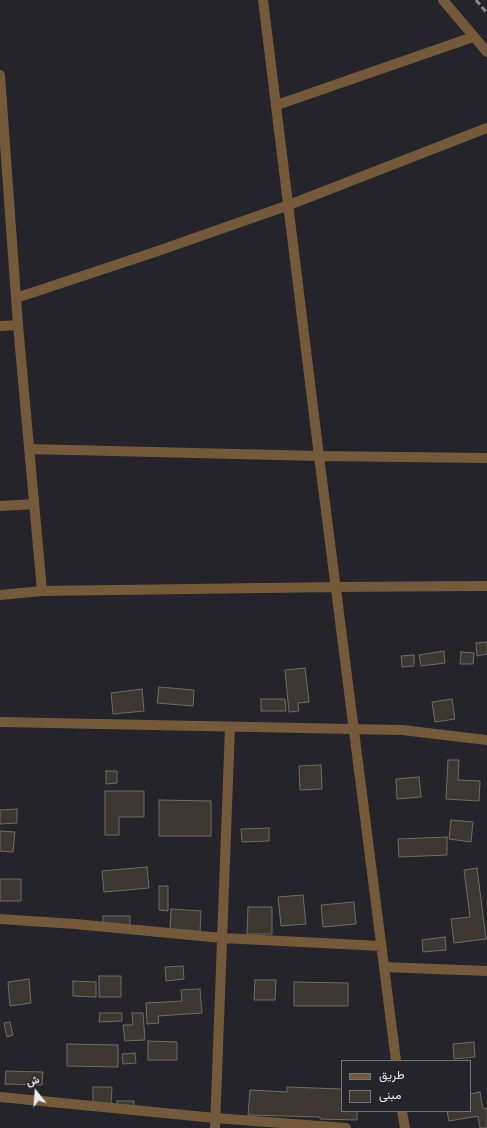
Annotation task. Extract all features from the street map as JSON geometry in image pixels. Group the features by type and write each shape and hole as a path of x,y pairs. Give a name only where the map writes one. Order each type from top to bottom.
{"street":[{"path":"263,0 396,1060"},
{"path":"443,0 487,52"},
{"path":"276,105 474,37"},
{"path":"0,75 18,325 42,591"},
{"path":"16,298 155,252 289,205 487,128"},
{"path":"0,326 18,325"},
{"path":"29,449 319,456 487,458"},
{"path":"0,506 34,504"},
{"path":"0,595 42,591 487,586"},
{"path":"0,722 402,730 487,740"},
{"path":"215,1123 230,727"},
{"path":"0,919 75,924 222,938 381,946"},
{"path":"384,967 487,971"},
{"path":"0,1097 215,1123 346,1128"},
{"path":"402,1112 405,1128"}],"building":[{"path":"487,642 487,654 477,656 476,643"},
{"path":"444,651 445,663 421,666 419,655"},
{"path":"461,652 474,653 473,664 460,664"},
{"path":"414,655 414,666 402,667 401,656"},
{"path":"305,668 309,702 298,703 299,711 289,712 285,670"},
{"path":"159,687 194,690 193,706 157,703"},
{"path":"142,689 144,711 113,714 111,693"},
{"path":"261,699 285,699 286,711 261,711"},
{"path":"452,699 455,719 435,722 432,702"},
{"path":"448,760 459,760 458,780 480,781 479,801 446,799"},
{"path":"321,765 322,789 300,790 299,766"},
{"path":"106,771 117,771 117,783 106,784"},
{"path":"419,777 421,797 397,799 396,779"},
{"path":"105,791 144,791 144,817 119,817 119,835 105,835"},
{"path":"159,800 211,801 211,836 159,836"},
{"path":"17,809 17,823 0,824 0,810"},
{"path":"451,820 473,822 471,842 449,839"},
{"path":"269,828 269,841 242,842 241,829"},
{"path":"0,831 15,832 13,852 0,851"},
{"path":"447,837 447,855 399,857 398,839"},
{"path":"147,867 149,888 104,892 102,871"},
{"path":"477,868 486,939 454,943 451,919 470,917 464,870"},
{"path":"0,879 21,879 21,901 0,901"},
{"path":"159,886 168,886 168,911 159,910"},
{"path":"303,895 306,924 281,926 278,897"},
{"path":"354,902 356,924 323,927 321,905"},
{"path":"248,907 272,907 272,934 247,934"},
{"path":"171,909 201,911 200,933 170,932"},
{"path":"103,916 130,916 130,927 103,927"},
{"path":"445,937 446,950 423,952 422,940"},
{"path":"183,966 184,979 166,981 165,967"},
{"path":"99,976 121,976 121,997 99,997"},
{"path":"29,979 31,1003 10,1006 8,982"},
{"path":"255,980 276,980 275,1000 254,1000"},
{"path":"73,981 96,982 96,997 73,996"},
{"path":"294,982 348,983 348,1006 294,1006"},
{"path":"200,989 202,1013 158,1016 159,1023 147,1024 146,1003 182,1001 181,990"},
{"path":"100,1013 122,1013 122,1021 99,1022"},
{"path":"132,1013 143,1013 145,1040 125,1041 123,1025 133,1025"},
{"path":"10,1022 13,1035 7,1037 4,1023"},
{"path":"148,1041 177,1042 177,1060 148,1060"},
{"path":"474,1042 475,1057 454,1059 453,1044"},
{"path":"67,1044 118,1045 118,1067 67,1066"},
{"path":"135,1053 136,1063 123,1064 122,1054"},
{"path":"6,1071 43,1072 42,1085 5,1084"},
{"path":"93,1087 112,1087 111,1106 93,1107"},
{"path":"287,1087 341,1089 341,1112 357,1112 357,1120 320,1119 320,1117 248,1115 250,1090 287,1092"},
{"path":"480,1092 483,1109 487,1108 487,1128 480,1128 478,1116 449,1121 447,1112 471,1112 471,1094"},
{"path":"117,1101 134,1101 134,1111 117,1111"}],"railway":[{"path":"476,0 487,13"}]}
